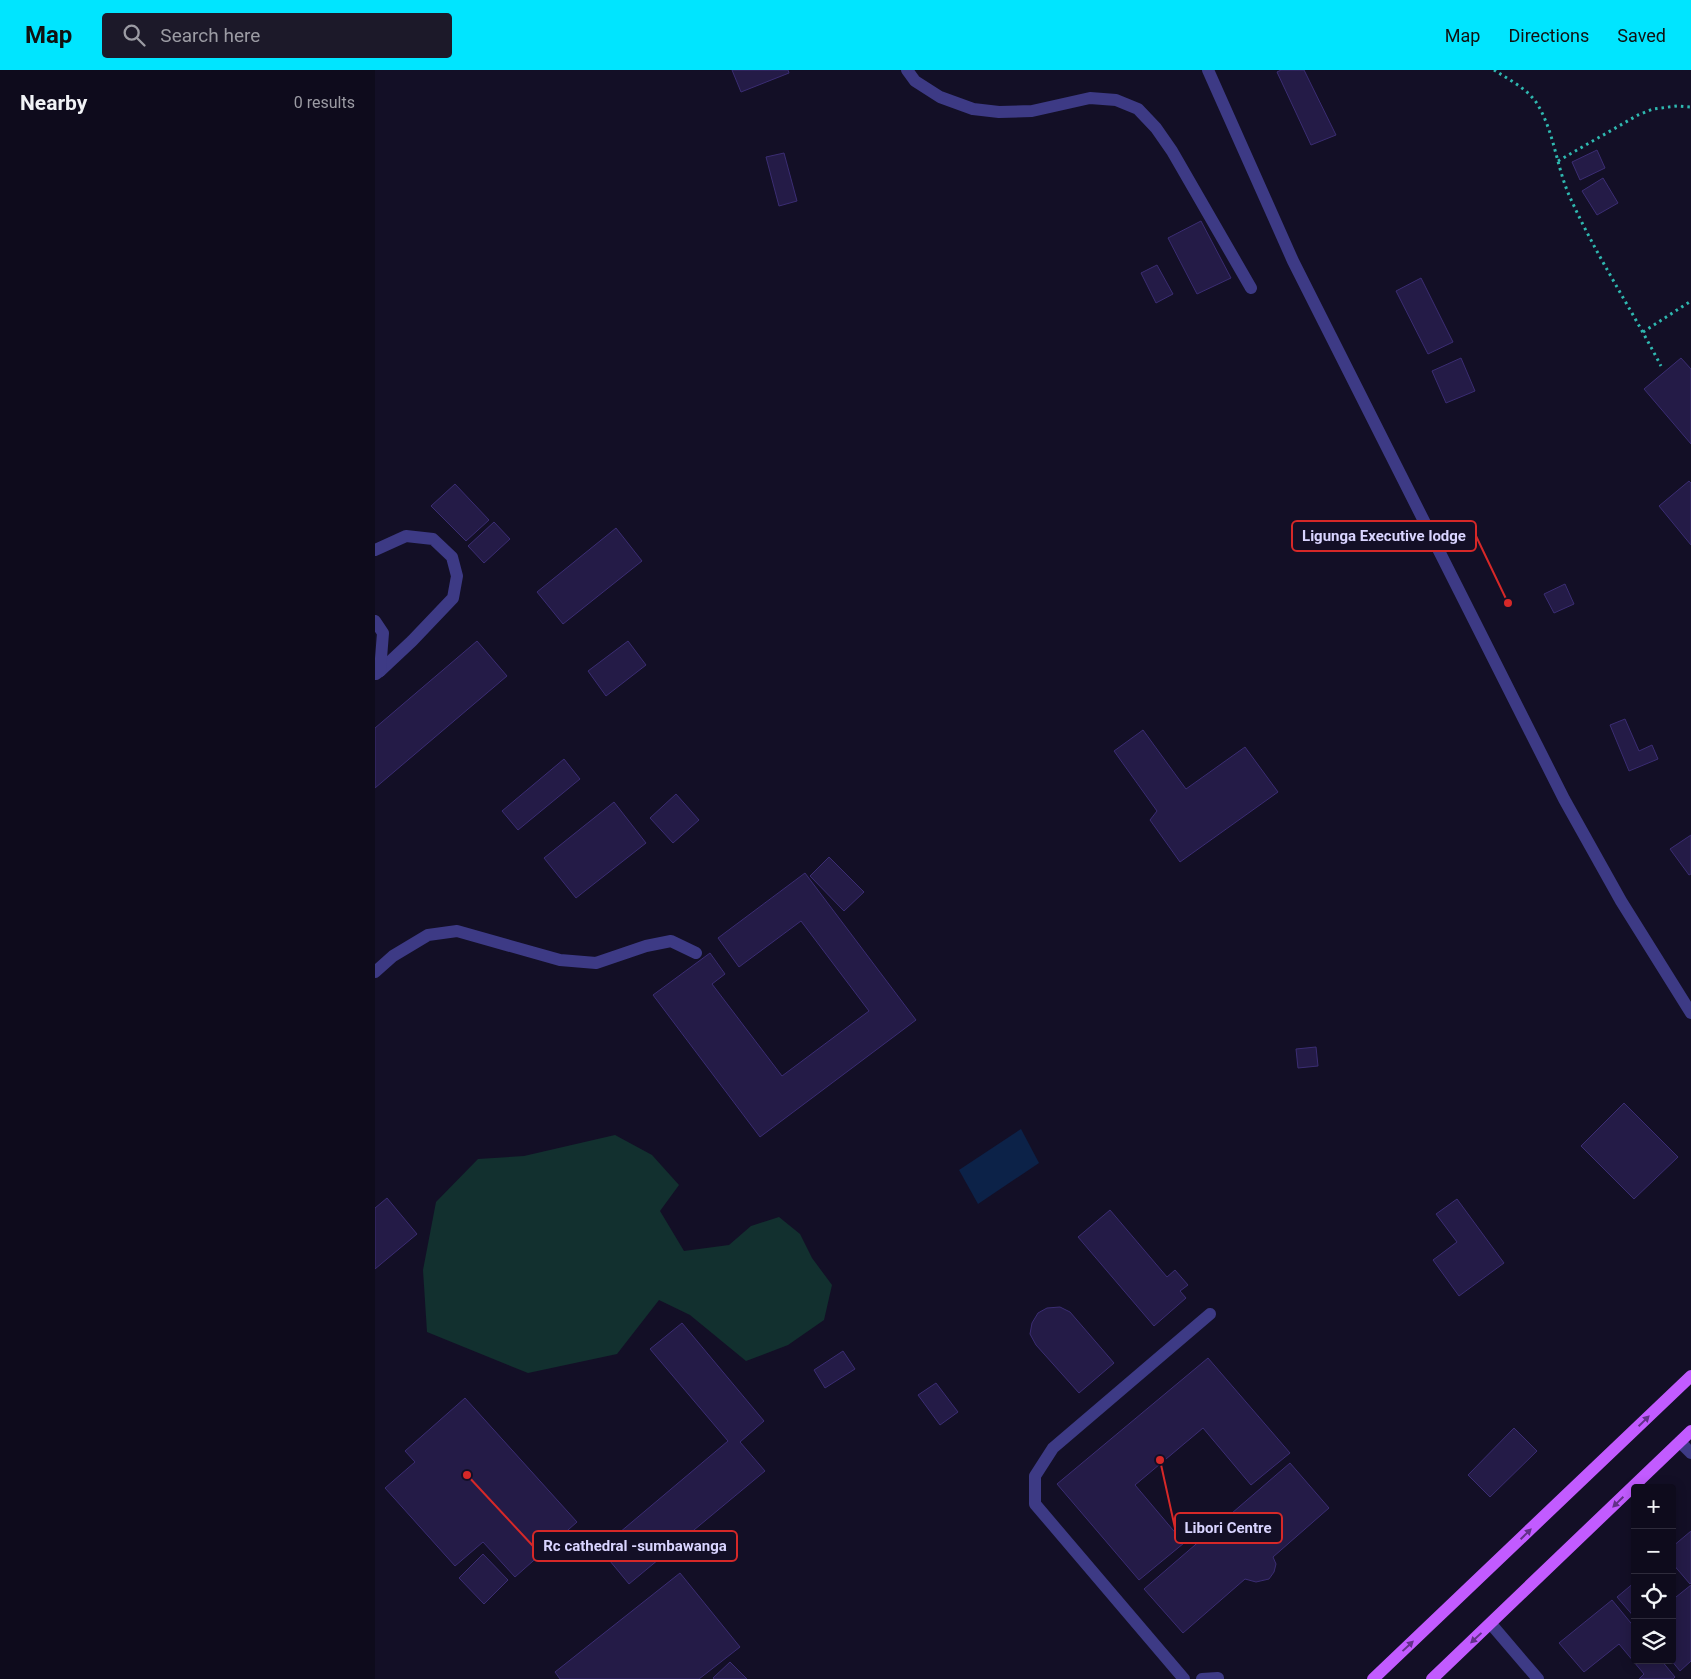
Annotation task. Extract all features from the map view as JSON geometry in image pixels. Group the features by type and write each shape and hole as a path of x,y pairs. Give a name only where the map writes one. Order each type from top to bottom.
{"main road":[{"path":"1373,1679 1691,1376"},
{"path":"1432,1679 1691,1431"}],"street":[{"path":"907,70 915,80 940,96 973,109 999,112 1032,110 1090,98 1115,100 1138,109 1156,128 1172,151 1251,288"},
{"path":"1207,70 1293,261 1564,799 1621,901 1691,1013"},
{"path":"375,550 406,536 433,539 453,557 457,576 453,598 412,641 377,673"},
{"path":"375,621 383,633 377,673"},
{"path":"375,972 393,956 428,935 457,931 560,960 596,963 646,946 671,941 696,953"},
{"path":"1184,1679 1035,1504 1035,1476 1053,1448 1210,1314"},
{"path":"1680,1442 1691,1453"},
{"path":"1491,1624 1538,1679"},
{"path":"1202,1679 1218,1678"}],"path":[{"path":"1493,70 1516,83 1535,101 1548,128 1568,193 1593,246 1661,366"},
{"path":"1558,161 1653,108 1691,107"},
{"path":"1643,332 1691,301"}],"green space":[{"path":"615,1135 652,1155 679,1185 660,1211 684,1251 729,1245 751,1226 779,1217 800,1234 812,1258 832,1285 824,1320 788,1345 746,1361 690,1315 659,1300 617,1354 528,1373 427,1332 423,1270 436,1202 478,1159 524,1156"}],"water":[{"path":"1021,1129 1039,1163 978,1204 959,1170"}],"building":[{"path":"732,70 788,70 789,73 741,92"},
{"path":"1281,70 1304,70 1336,135 1311,145 1277,72"},
{"path":"1597,150 1605,168 1580,180 1572,162"},
{"path":"784,153 797,201 779,206 766,157"},
{"path":"1603,178 1618,203 1597,215 1582,191"},
{"path":"1201,221 1231,278 1197,294 1168,238"},
{"path":"1157,265 1173,294 1156,303 1141,273"},
{"path":"1421,278 1453,342 1428,354 1396,291"},
{"path":"1461,358 1475,391 1446,403 1432,371"},
{"path":"1681,358 1691,369 1691,444 1644,389"},
{"path":"1689,481 1691,483 1691,545 1659,506"},
{"path":"455,484 489,520 466,541 431,506"},
{"path":"494,522 510,539 484,563 468,546"},
{"path":"616,528 642,561 563,624 537,592"},
{"path":"1565,584 1574,604 1554,613 1544,594"},
{"path":"477,641 507,676 375,788 375,728"},
{"path":"628,641 646,665 606,696 588,671"},
{"path":"1625,719 1639,751 1652,745 1658,759 1629,771 1610,725"},
{"path":"1143,730 1186,789 1245,747 1278,792 1180,862 1150,820 1157,811 1114,751"},
{"path":"564,759 580,779 518,830 502,811"},
{"path":"676,794 699,820 673,843 650,818"},
{"path":"614,802 646,843 576,898 544,858"},
{"path":"1691,835 1691,874 1689,875 1670,849"},
{"path":"829,857 864,892 844,911 810,876"},
{"path":"805,873 916,1020 760,1137 653,995 710,953 725,974 712,984 782,1076 869,1011 801,921 739,967 718,938"},
{"path":"1316,1047 1318,1066 1298,1068 1296,1049"},
{"path":"1624,1103 1678,1157 1634,1199 1581,1146"},
{"path":"387,1198 417,1234 375,1269 375,1208"},
{"path":"1457,1199 1504,1263 1459,1296 1433,1260 1457,1242 1436,1214"},
{"path":"1110,1210 1167,1277 1175,1270 1188,1285 1180,1291 1186,1298 1154,1326 1078,1237"},
{"path":"1060,1307 1070,1312 1114,1363 1079,1393 1036,1345 1030,1334 1032,1323 1038,1313 1047,1308"},
{"path":"682,1323 764,1421 740,1442 765,1471 629,1584 600,1549 728,1441 650,1349"},
{"path":"843,1351 855,1369 825,1388 814,1370"},
{"path":"1208,1358 1290,1453 1251,1485 1203,1428 1135,1485 1184,1543 1139,1580 1057,1484"},
{"path":"936,1383 958,1412 940,1425 918,1395"},
{"path":"465,1398 577,1522 515,1577 483,1542 455,1566 385,1488 415,1462 405,1451"},
{"path":"1514,1428 1537,1451 1490,1497 1468,1475"},
{"path":"1290,1463 1329,1508 1273,1557 1276,1564 1274,1572 1269,1579 1256,1582 1245,1579 1183,1633 1144,1589"},
{"path":"1691,1531 1690,1584 1676,1568 1676,1544"},
{"path":"483,1554 508,1580 484,1604 459,1578"},
{"path":"680,1573 740,1647 699,1679 560,1679 555,1672"},
{"path":"1631,1585 1631,1613 1617,1597"},
{"path":"1691,1585 1691,1661 1680,1671 1674,1664 1676,1664 1676,1597"},
{"path":"1612,1600 1631,1623 1631,1658 1619,1644 1584,1672 1559,1643"},
{"path":"730,1662 747,1679 713,1678"},
{"path":"1636,1664 1664,1664 1675,1677 1673,1679 1639,1679 1644,1674"}],"place":[{"name":"Ligunga Executive lodge","path":"1508,603"},
{"name":"Libori Centre","path":"1160,1460"},
{"name":"Rc cathedral -sumbawanga","path":"467,1475"}]}
